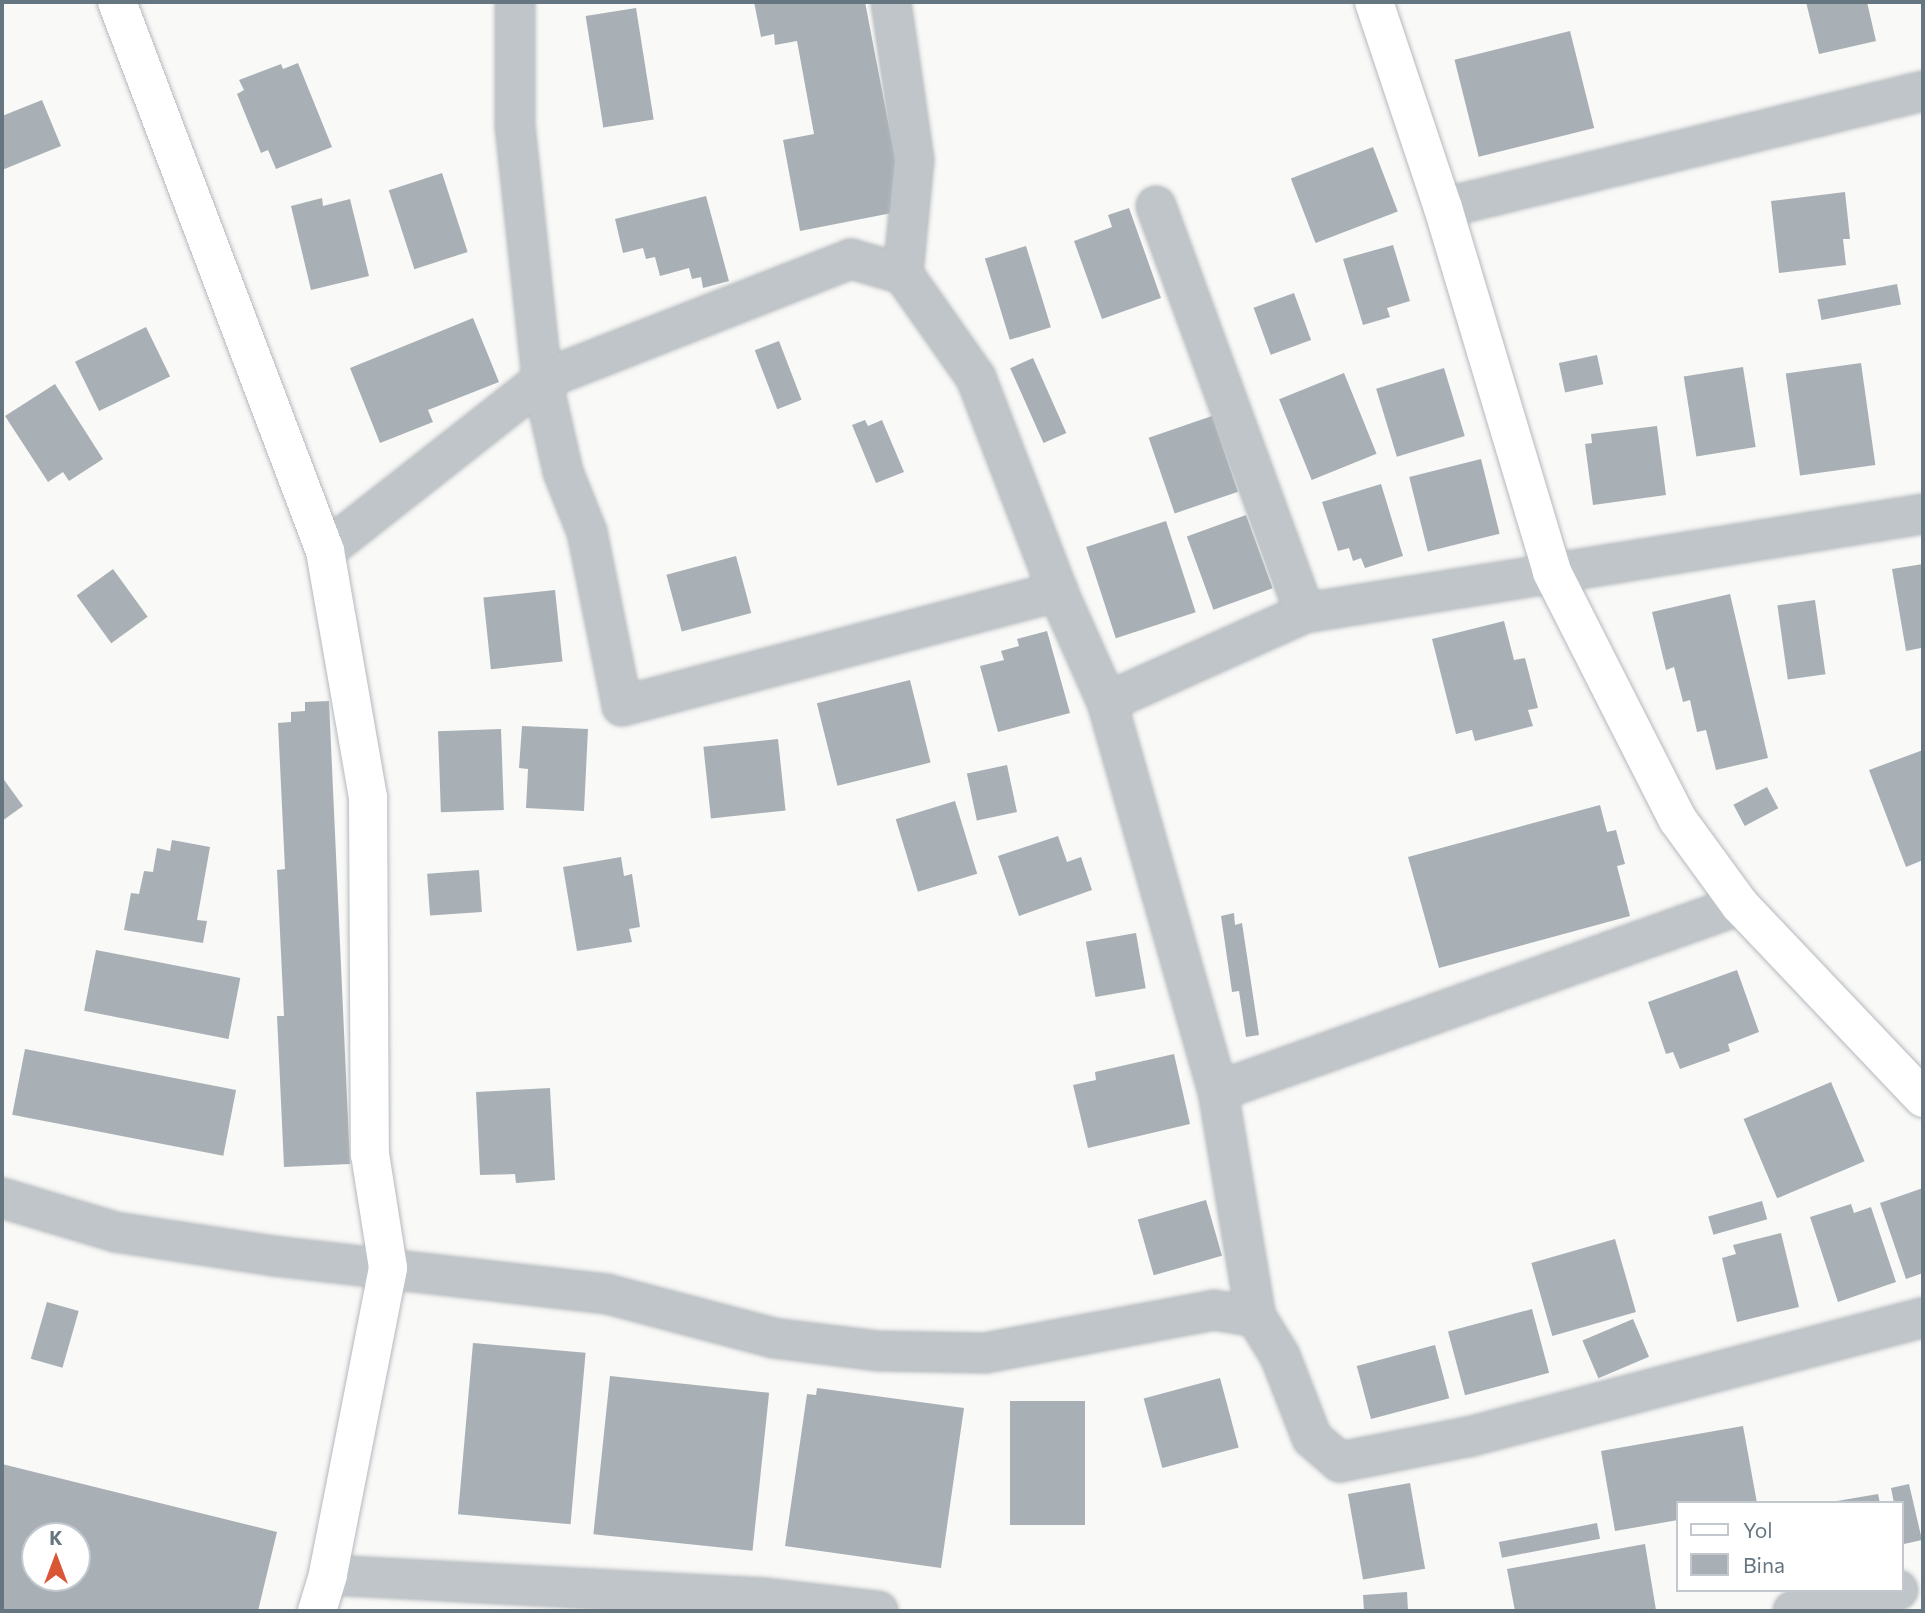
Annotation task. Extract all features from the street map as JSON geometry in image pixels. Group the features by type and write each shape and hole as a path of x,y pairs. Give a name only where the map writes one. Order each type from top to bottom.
{"main road":[{"path":"117,2 325,551 368,797 370,1154 388,1268 328,1575 317,1611"},
{"path":"1374,2 1443,208 1552,572 1678,820 1740,905 1923,1098"}],"street":[{"path":"515,2 515,126 542,380 563,472 587,532 622,706 1058,592"},
{"path":"891,2 914,160 902,274"},
{"path":"1443,208 1923,91"},
{"path":"1156,206 1305,613"},
{"path":"325,551 542,380 851,259 902,274 976,378 1058,592 1107,702 1218,1091 1256,1317 1280,1356 1312,1438 1340,1462 1468,1437 1923,1318"},
{"path":"1107,702 1305,613 1923,514"},
{"path":"1218,1091 1740,905"},
{"path":"2,1198 115,1232 607,1294 773,1338 879,1352 985,1353 1214,1310 1256,1317"},
{"path":"328,1575 765,1598 878,1611"},
{"path":"1904,1589 1923,1585"},
{"path":"1793,1611 1890,1592"}],"building":[{"path":"754,2 865,2 900,184 892,186 897,212 800,231 783,140 814,134 797,41 775,45 774,34 761,37"},
{"path":"1806,2 1867,2 1876,41 1819,54"},
{"path":"636,8 654,120 603,128 586,16"},
{"path":"1570,31 1594,128 1479,157 1455,60"},
{"path":"298,63 332,147 276,169 268,150 261,153 237,94 244,90 239,80 281,64 283,69"},
{"path":"42,100 61,146 2,170 2,116"},
{"path":"1373,147 1398,211 1316,243 1291,179"},
{"path":"442,173 468,252 414,269 389,190"},
{"path":"1845,192 1850,239 1843,239 1846,265 1779,273 1771,201"},
{"path":"706,196 729,281 703,288 701,277 692,279 689,268 660,276 655,257 646,259 643,248 623,253 615,219"},
{"path":"322,198 323,206 350,199 369,276 311,290 291,206"},
{"path":"1129,208 1161,298 1102,319 1074,241 1112,227 1108,215"},
{"path":"1393,245 1410,301 1387,308 1390,317 1363,325 1343,259"},
{"path":"1026,246 1051,327 1010,340 985,259"},
{"path":"1897,284 1901,305 1821,320 1817,299"},
{"path":"1294,293 1311,340 1271,355 1254,308"},
{"path":"473,318 499,382 428,410 433,422 380,443 350,368"},
{"path":"146,327 170,376 99,411 75,362"},
{"path":"779,341 802,400 777,409 755,350"},
{"path":"1597,355 1603,384 1565,392 1559,363"},
{"path":"1033,358 1066,433 1044,443 1010,368"},
{"path":"1861,363 1875,465 1800,476 1786,374"},
{"path":"1743,367 1756,447 1696,456 1684,376"},
{"path":"1444,368 1465,436 1397,457 1376,389"},
{"path":"1344,373 1377,454 1312,480 1279,399"},
{"path":"55,384 103,459 69,481 63,472 48,482 5,416"},
{"path":"1212,416 1238,492 1175,513 1149,438"},
{"path":"865,420 868,426 882,420 904,472 876,483 852,425"},
{"path":"1657,426 1666,495 1593,505 1585,444 1592,443 1591,434"},
{"path":"1481,459 1500,534 1428,552 1409,477"},
{"path":"1381,484 1403,556 1365,568 1361,558 1353,561 1349,548 1338,551 1322,502"},
{"path":"1246,515 1273,588 1213,610 1187,537"},
{"path":"1166,521 1196,612 1116,638 1086,547"},
{"path":"736,556 751,613 682,632 666,575"},
{"path":"1923,564 1922,654 1921,648 1906,651 1892,569"},
{"path":"113,569 148,617 111,643 77,595"},
{"path":"555,590 563,662 491,669 483,598"},
{"path":"1730,594 1768,758 1716,770 1706,730 1697,732 1690,700 1683,702 1674,667 1666,670 1652,612"},
{"path":"1815,600 1825,674 1788,680 1777,605"},
{"path":"1504,621 1514,660 1525,658 1538,708 1528,710 1533,726 1475,741 1472,730 1456,734 1432,639"},
{"path":"1047,631 1070,713 998,732 980,666 1004,660 1001,651 1019,646 1017,639"},
{"path":"910,680 931,762 837,786 817,703"},
{"path":"329,701 350,1164 284,1167 277,1016 284,1016 277,870 285,869 278,723 291,722 291,712 305,711 305,702"},
{"path":"522,726 588,729 584,811 526,808 528,769 519,768"},
{"path":"501,729 504,810 441,812 438,731"},
{"path":"778,739 786,811 711,818 703,747"},
{"path":"1923,750 1923,860 1906,867 1869,770"},
{"path":"1007,765 1017,812 977,820 967,774"},
{"path":"2,777 23,806 2,821"},
{"path":"1767,787 1778,808 1745,826 1733,805"},
{"path":"955,801 977,874 918,892 896,819"},
{"path":"1600,805 1607,832 1616,830 1625,864 1617,866 1630,916 1439,968 1408,857"},
{"path":"1058,836 1067,862 1081,857 1092,890 1019,916 998,856"},
{"path":"172,840 210,847 197,920 207,921 203,943 124,930 131,893 139,894 144,871 153,872 157,848 170,851"},
{"path":"621,857 624,876 632,874 640,927 629,929 632,942 577,951 563,867"},
{"path":"479,870 482,912 430,916 427,874"},
{"path":"1234,913 1235,925 1242,923 1259,1035 1246,1037 1239,991 1232,992 1221,916"},
{"path":"1136,933 1146,988 1095,997 1086,942"},
{"path":"96,950 240,978 228,1039 84,1011"},
{"path":"1737,970 1759,1032 1728,1044 1730,1051 1680,1069 1673,1052 1666,1054 1648,1002"},
{"path":"25,1049 236,1090 223,1156 12,1115"},
{"path":"1174,1054 1190,1124 1088,1148 1073,1085 1096,1080 1095,1072"},
{"path":"1831,1082 1865,1161 1777,1198 1744,1119"},
{"path":"550,1088 555,1180 516,1183 515,1174 480,1175 476,1092"},
{"path":"1923,1188 1923,1273 1906,1279 1880,1203"},
{"path":"1206,1200 1222,1256 1154,1275 1138,1220"},
{"path":"1762,1201 1767,1219 1713,1235 1708,1216"},
{"path":"1851,1204 1854,1213 1871,1207 1896,1282 1838,1302 1810,1217"},
{"path":"1781,1233 1799,1307 1737,1322 1722,1258 1736,1254 1733,1245"},
{"path":"1615,1239 1636,1312 1552,1336 1531,1263"},
{"path":"47,1302 79,1311 62,1368 31,1359"},
{"path":"1532,1309 1549,1373 1465,1395 1448,1332"},
{"path":"1633,1319 1649,1357 1598,1378 1582,1340"},
{"path":"473,1343 586,1353 571,1524 458,1514"},
{"path":"1435,1345 1449,1398 1371,1419 1357,1366"},
{"path":"610,1376 769,1393 753,1551 593,1534"},
{"path":"1220,1378 1239,1448 1162,1468 1144,1398"},
{"path":"817,1388 964,1408 941,1568 785,1546 807,1394 816,1395"},
{"path":"1010,1401 1085,1401 1085,1525 1010,1525"},
{"path":"1743,1426 1757,1501 1676,1501 1676,1520 1615,1531 1601,1451"},
{"path":"2,1464 277,1532 258,1611 2,1611"},
{"path":"1410,1483 1425,1569 1363,1580 1348,1494"},
{"path":"1909,1484 1922,1540 1904,1544 1904,1501 1894,1501 1891,1488"},
{"path":"1878,1494 1880,1501 1837,1501"},
{"path":"1597,1523 1600,1539 1502,1558 1499,1542"},
{"path":"1645,1544 1656,1610 1515,1611 1507,1569"},
{"path":"1407,1592 1408,1611 1364,1611 1363,1595"}]}
